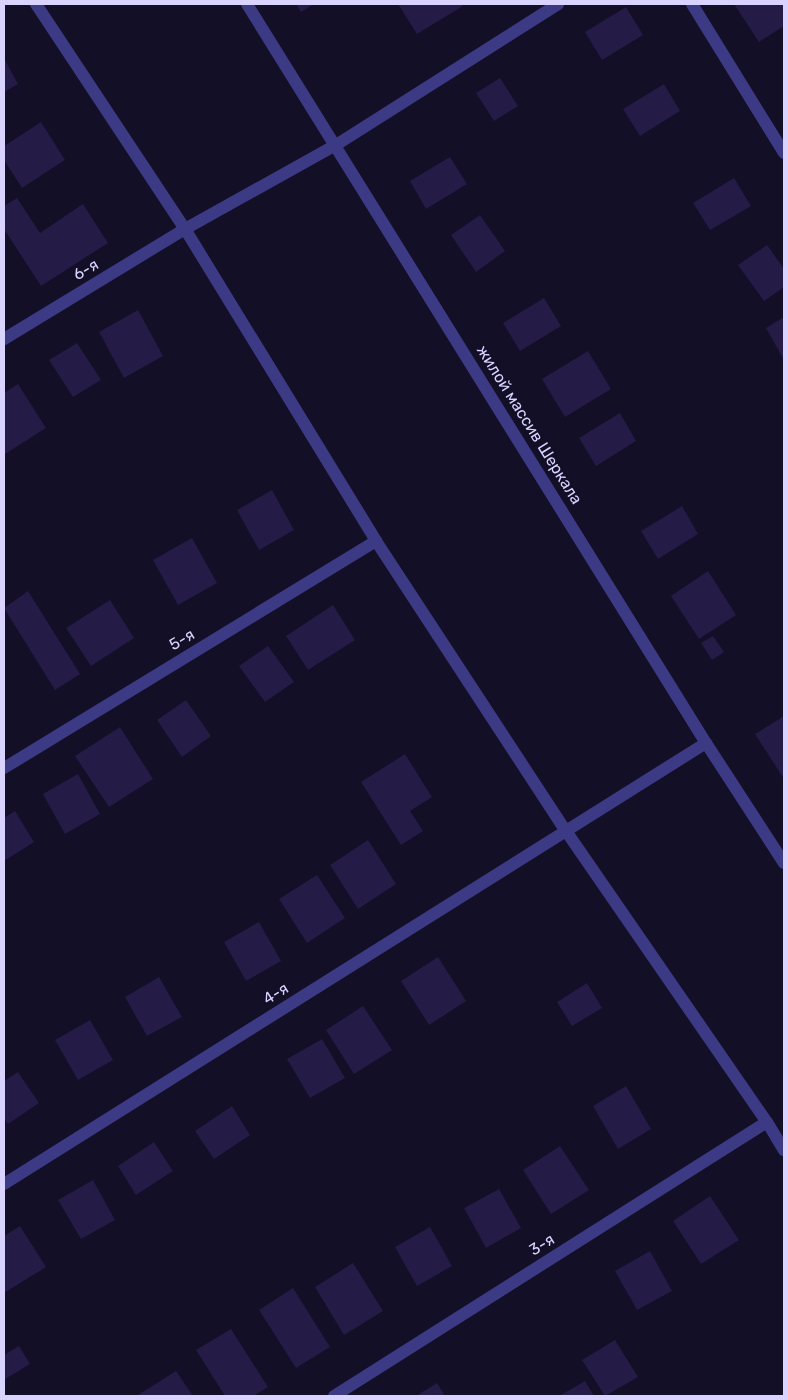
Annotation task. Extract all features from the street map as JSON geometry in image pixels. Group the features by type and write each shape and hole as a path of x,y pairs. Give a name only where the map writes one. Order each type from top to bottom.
{"street":[{"path":"36,4 185,229 376,541 566,831 767,1122 784,1150"},
{"name":"жилой массив Шеркала","path":"247,4 706,743 784,863"},
{"name":"6-я","path":"4,339 185,229 336,145 558,4"},
{"path":"692,4 784,153"},
{"name":"5-я","path":"4,768 376,541"},
{"name":"4-я","path":"4,1184 706,743"},
{"name":"3-я","path":"334,1396 767,1122"}],"building":[{"path":"296,4 314,4 301,12"},
{"path":"398,4 461,4 463,6 417,34"},
{"path":"734,4 784,4 784,26 759,42"},
{"path":"626,7 643,35 602,60 585,32"},
{"path":"4,61 18,84 4,92"},
{"path":"500,78 518,106 494,121 476,93"},
{"path":"664,84 680,111 640,136 623,109"},
{"path":"41,122 65,160 22,188 4,160 4,146"},
{"path":"450,157 467,184 426,209 410,181"},
{"path":"734,178 751,206 710,230 693,203"},
{"path":"17,198 40,233 83,204 108,243 41,286 4,229 4,206"},
{"path":"480,215 505,251 476,272 451,235"},
{"path":"767,245 784,269 784,287 764,301 738,265"},
{"path":"544,298 561,326 520,351 503,323"},
{"path":"138,310 163,356 124,378 99,332"},
{"path":"784,317 784,360 766,328"},
{"path":"77,343 101,380 73,397 49,360"},
{"path":"588,351 611,389 565,417 542,379"},
{"path":"18,384 46,428 5,454 4,393"},
{"path":"620,413 636,441 596,466 579,438"},
{"path":"272,490 294,530 259,550 237,510"},
{"path":"682,506 698,534 658,559 641,531"},
{"path":"192,538 217,583 178,605 153,560"},
{"path":"708,571 736,615 699,639 671,596"},
{"path":"28,591 80,674 55,690 4,608"},
{"path":"110,600 134,638 91,666 66,628"},
{"path":"333,605 355,640 308,670 286,636"},
{"path":"713,636 724,652 712,660 701,643"},
{"path":"268,646 294,682 265,702 239,666"},
{"path":"186,700 211,736 182,757 157,720"},
{"path":"784,716 784,779 755,734"},
{"path":"120,727 153,779 109,807 75,756"},
{"path":"405,754 432,797 410,811 423,831 401,845 361,782"},
{"path":"78,774 100,814 65,834 43,794"},
{"path":"15,811 34,842 4,861 4,818"},
{"path":"368,840 396,884 358,909 330,865"},
{"path":"317,875 345,918 307,943 279,899"},
{"path":"259,922 281,961 246,981 224,942"},
{"path":"438,957 466,1001 429,1025 401,981"},
{"path":"159,977 182,1017 147,1036 125,997"},
{"path":"587,983 602,1008 572,1026 557,1002"},
{"path":"363,1006 392,1050 354,1074 326,1030"},
{"path":"90,1020 113,1060 78,1080 55,1040"},
{"path":"322,1039 345,1078 310,1098 287,1059"},
{"path":"18,1072 39,1103 8,1124 4,1118 4,1081"},
{"path":"626,1086 651,1129 618,1149 593,1106"},
{"path":"232,1106 250,1135 214,1159 195,1131"},
{"path":"154,1142 173,1171 136,1195 118,1166"},
{"path":"560,1146 589,1190 551,1214 523,1170"},
{"path":"93,1180 115,1220 81,1239 58,1200"},
{"path":"499,1189 521,1228 486,1248 464,1208"},
{"path":"710,1196 739,1240 701,1264 673,1221"},
{"path":"20,1226 46,1267 4,1293 4,1236"},
{"path":"430,1227 452,1266 417,1286 395,1247"},
{"path":"650,1251 672,1291 637,1310 615,1271"},
{"path":"353,1263 383,1311 344,1335 315,1287"},
{"path":"293,1288 330,1347 296,1368 259,1310"},
{"path":"231,1329 268,1387 253,1396 225,1396 196,1350"},
{"path":"615,1340 638,1377 605,1396 582,1360"},
{"path":"19,1346 30,1364 4,1380 4,1355"},
{"path":"176,1371 193,1396 138,1395"},
{"path":"585,1381 594,1396 559,1396"},
{"path":"437,1383 445,1396 416,1396"}]}
